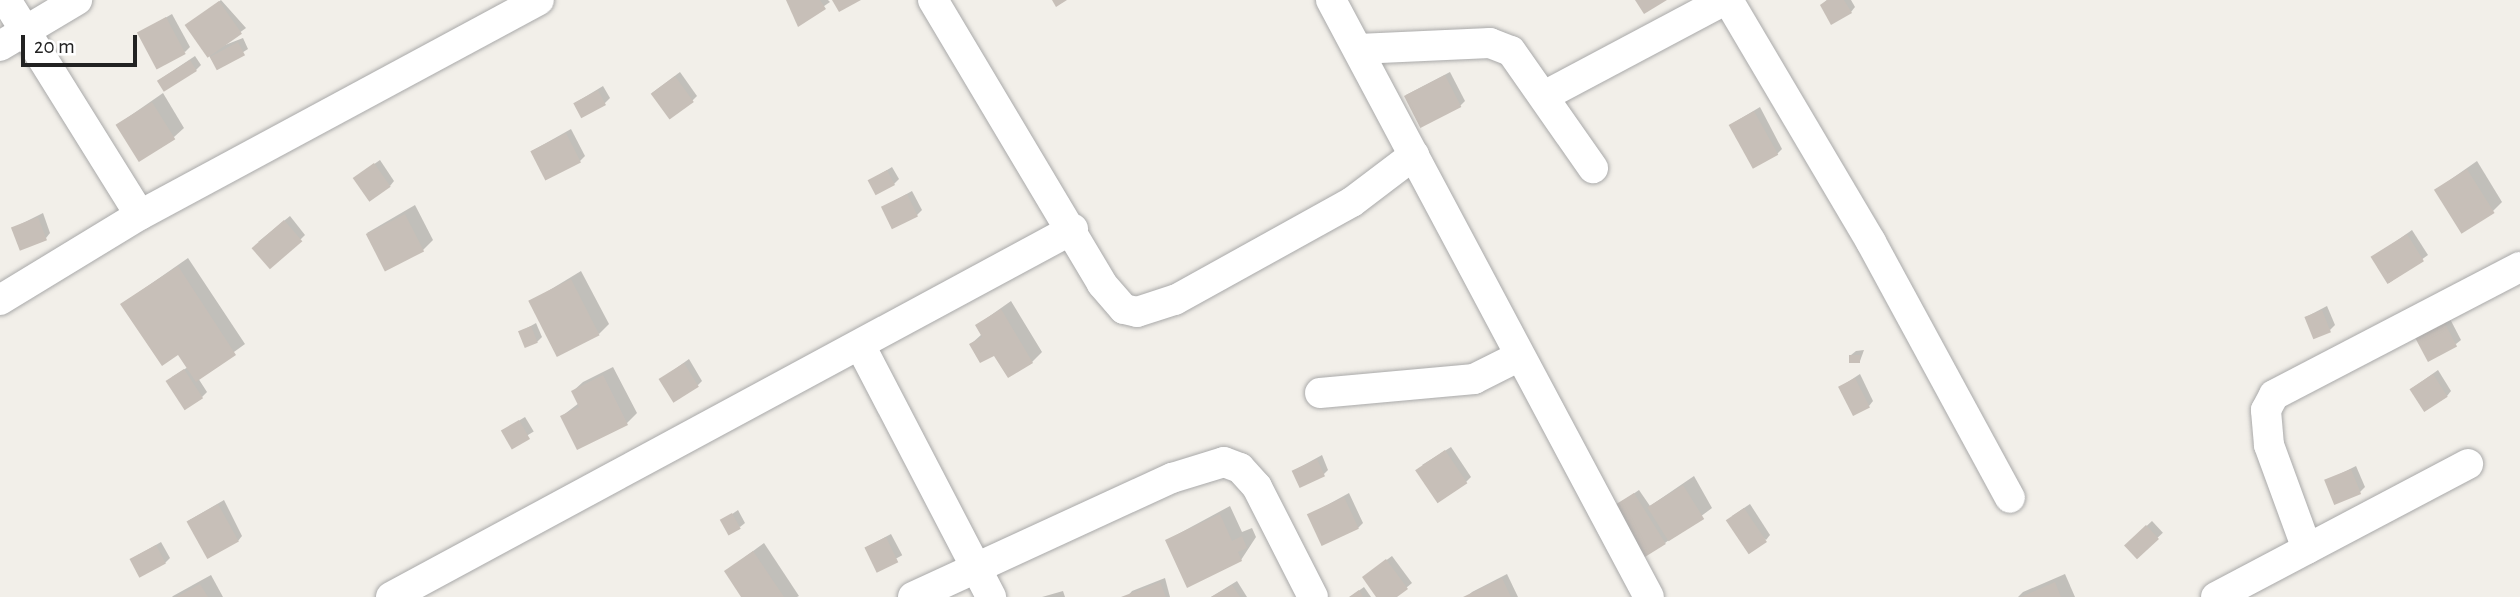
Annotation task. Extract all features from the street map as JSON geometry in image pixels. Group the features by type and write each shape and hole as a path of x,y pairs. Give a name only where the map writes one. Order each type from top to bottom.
{"street":[{"path":"6,0 12,39 140,215"},
{"path":"12,39 77,0"},
{"path":"0,300 140,215 539,0"},
{"path":"933,0 1073,229 1102,284 1124,309 1137,313 1175,300 1340,209 1414,155"},
{"path":"1331,0 1520,356 1638,593"},
{"path":"1546,95 1726,0 1871,242 2010,498"},
{"path":"1358,49 1490,43 1511,51 1546,95 1593,168"},
{"path":"391,597 1073,229"},
{"path":"2307,549 2269,445 2266,410 2274,395 2520,267"},
{"path":"860,345 991,597"},
{"path":"1320,393 1474,380 1520,356"},
{"path":"913,597 976,564 1206,464 1224,462 1240,467 1258,487 1303,594"},
{"path":"2216,597 2468,464"}],"building":[{"path":"786,0 820,0 826,9 798,27"},
{"path":"832,0 861,0 839,12"},
{"path":"1052,0 1067,0 1056,7"},
{"path":"1635,0 1667,0 1644,14"},
{"path":"1827,0 1844,0 1852,13 1831,25 1820,5"},
{"path":"219,1 242,34 208,58 185,25"},
{"path":"166,17 186,54 157,70 137,32"},
{"path":"238,42 245,55 217,70 210,57"},
{"path":"190,60 197,71 164,92 157,81"},
{"path":"1445,75 1461,107 1420,128 1404,96"},
{"path":"675,76 694,102 670,120 651,94"},
{"path":"598,90 606,105 581,118 573,103"},
{"path":"152,102 175,139 139,162 116,125"},
{"path":"1754,111 1778,155 1753,169 1729,125"},
{"path":"566,133 581,162 545,181 530,151"},
{"path":"374,163 391,187 369,202 353,178"},
{"path":"2467,169 2495,213 2461,234 2434,190"},
{"path":"887,170 895,185 876,195 868,180"},
{"path":"907,194 918,216 892,229 881,207"},
{"path":"405,214 424,251 385,271 366,234"},
{"path":"38,217 47,240 20,251 11,227"},
{"path":"284,220 302,241 270,269 252,248"},
{"path":"2407,234 2424,261 2387,284 2371,257"},
{"path":"178,266 236,355 196,382 178,355 162,366 120,304"},
{"path":"571,279 600,335 557,357 528,301"},
{"path":"1001,309 1033,363 1008,378 994,356 980,363 969,344 982,337 975,325"},
{"path":"2322,310 2331,332 2313,339 2304,317"},
{"path":"2443,320 2457,346 2428,362 2414,335"},
{"path":"531,326 538,343 525,348 518,331"},
{"path":"1849,355 1860,355 1860,363 1849,363"},
{"path":"684,363 699,387 673,403 659,379"},
{"path":"184,369 203,398 185,410 166,381"},
{"path":"2433,374 2448,397 2424,412 2410,389"},
{"path":"603,375 628,425 577,450 560,416 579,407 571,391"},
{"path":"1855,378 1870,407 1853,416 1838,387"},
{"path":"519,420 530,439 512,450 501,431"},
{"path":"1445,450 1467,483 1438,503 1415,470"},
{"path":"1317,459 1325,476 1300,488 1292,471"},
{"path":"2351,469 2361,494 2334,505 2324,480"},
{"path":"1683,485 1704,519 1669,541 1647,507"},
{"path":"1634,493 1666,544 1644,558 1612,507"},
{"path":"1344,497 1359,529 1322,546 1307,514"},
{"path":"218,504 239,542 207,559 187,521"},
{"path":"1744,508 1767,542 1749,554 1726,520"},
{"path":"732,513 741,529 728,536 720,520"},
{"path":"1220,514 1232,541 1242,536 1247,548 1238,552 1242,561 1187,588 1165,540"},
{"path":"2146,525 2159,539 2137,559 2124,545"},
{"path":"886,537 898,562 877,573 864,548"},
{"path":"156,545 166,564 139,578 130,559"},
{"path":"753,551 784,597 741,597 724,571"},
{"path":"1386,559 1408,589 1397,597 1376,597 1362,577"},
{"path":"1502,578 1511,597 1463,597"},
{"path":"1160,582 1166,597 1121,597"},
{"path":"2055,582 2061,597 2021,597"},
{"path":"200,584 208,597 176,597"},
{"path":"1232,585 1240,597 1211,597"},
{"path":"1359,590 1363,597 1349,597"}]}
